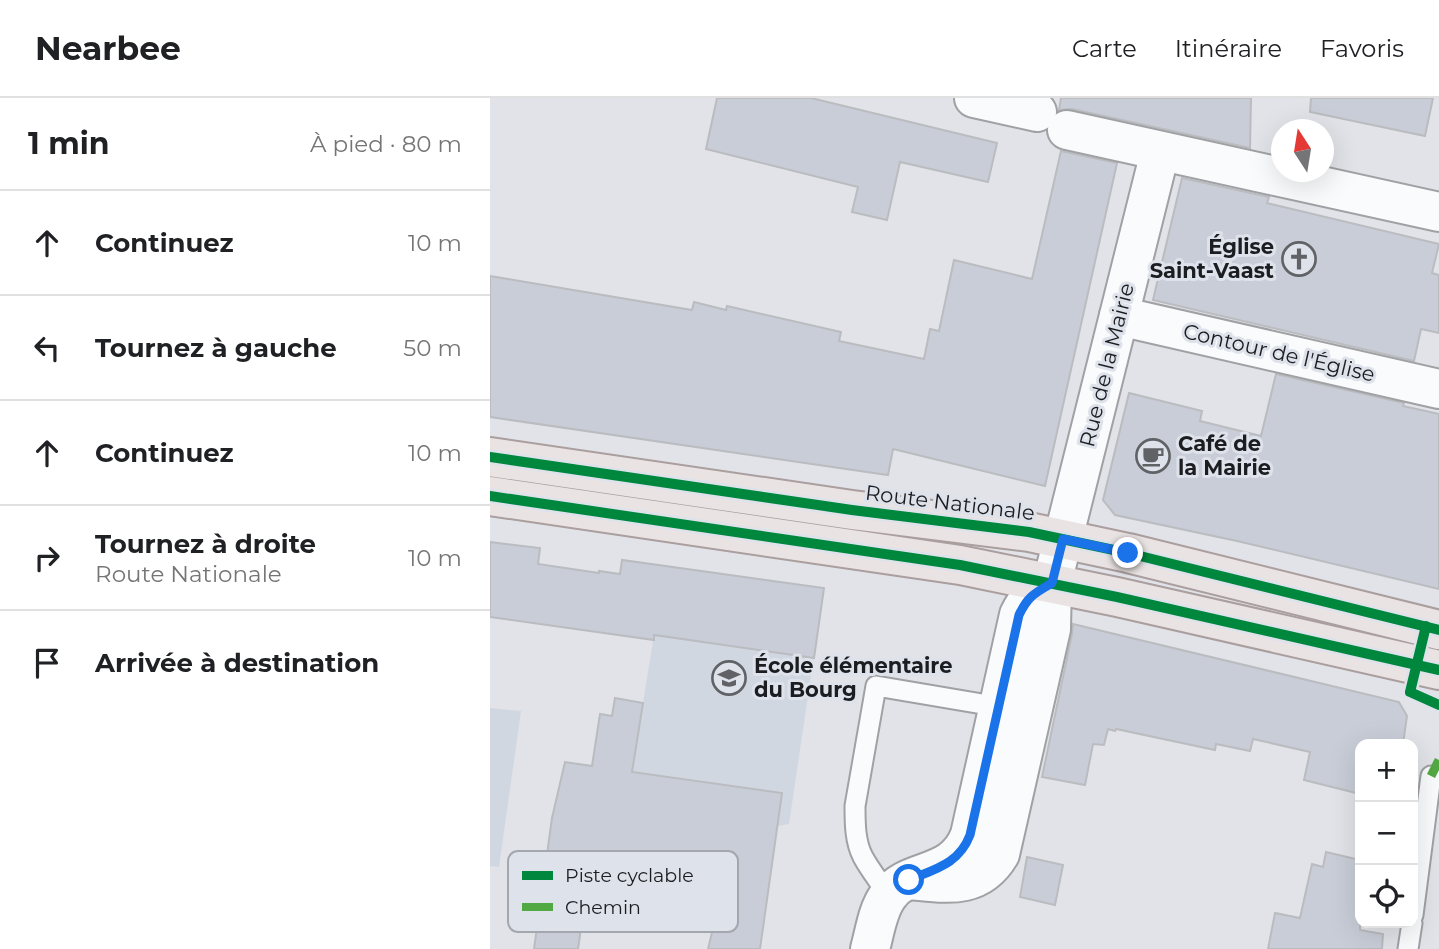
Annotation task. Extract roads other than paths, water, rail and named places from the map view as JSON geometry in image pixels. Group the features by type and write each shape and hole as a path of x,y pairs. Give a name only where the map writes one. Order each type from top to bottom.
{"main road":[{"name":"Route Nationale","path":"490,457 852,510 1029,532 1439,629"},
{"path":"490,496 960,565 1052,583 1439,670"}],"street":[{"path":"974,98 1160,152 1439,212"},
{"name":"Rue de la Mairie","path":"899,887 971,880 993,866 1000,854 1015,710 1051,628 1052,583 1160,152"},
{"name":"Contour de l'Église","path":"1119,316 1439,389"},
{"path":"870,949 881,909 899,887"}],"lane":[{"path":"899,887 862,855 855,824 855,806 876,686 1015,710"},
{"path":"1418,876 1431,776"},
{"path":"1408,949 1411,928"}],"place":[{"name":"Église Saint-Vaast","path":"1299,259"},
{"name":"Café de la Mairie","path":"1153,456"},
{"name":"École élémentaire du Bourg","path":"729,678"}]}
